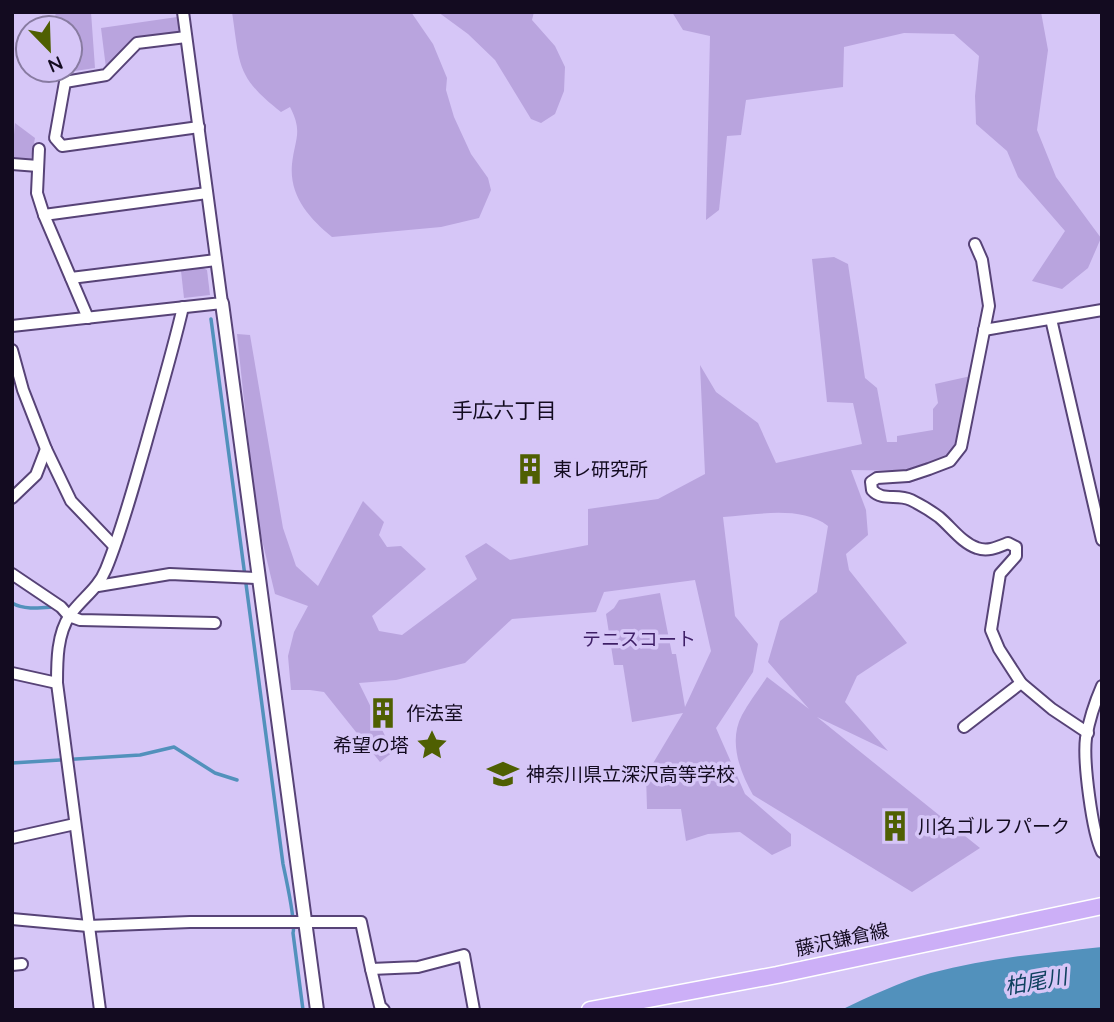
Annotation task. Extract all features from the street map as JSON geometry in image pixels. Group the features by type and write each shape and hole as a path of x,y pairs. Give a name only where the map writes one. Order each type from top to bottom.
{"main road":[{"name":"藤沢鎌倉線","path":"590,1010 777,975 1102,906"}],"street":[{"path":"183,12 317,1010"},
{"path":"186,37 137,43 106,75 65,82 55,138 62,146 199,127"},
{"path":"39,149 37,193 88,318"},
{"path":"12,164 38,166"},
{"path":"44,215 207,193"},
{"path":"975,244 982,260 989,306 961,447 950,461 929,470 908,476 877,478 871,482 872,490 877,495 889,498 908,498 937,515 970,545 981,550 994,549 1008,542 1016,547 1016,556 1000,574 991,630 999,649 1021,683 1052,709 1088,733"},
{"path":"71,278 216,260"},
{"path":"12,326 222,303"},
{"path":"100,1010 57,683 60,640 69,616 98,586 114,546 170,361 183,307"},
{"path":"984,330 1102,310"},
{"path":"1051,319 1102,540"},
{"path":"12,349 23,390 46,449 71,501 114,546"},
{"path":"12,498 36,475 46,449"},
{"path":"12,574 61,607 69,616 80,620 215,624"},
{"path":"98,586 170,574 258,578"},
{"path":"12,673 57,683"},
{"path":"964,727 1021,683"},
{"path":"1102,686 1098,710 1088,733 1086,747 1091,810 1096,841 1102,852"},
{"path":"12,838 31,836 75,824"},
{"path":"12,919 88,926 361,922 380,1006 384,1010"},
{"path":"371,969 418,967 464,955 474,1010"}],"green space":[{"path":"91,12 95,68 84,70 84,14 56,14"},
{"path":"232,12 411,12 433,44 447,78 446,90 454,117 471,154 488,178 491,190 479,218 441,227 332,237 308,214 297,196 292,176 297,135 294,116 290,107 281,112 266,100 248,79 239,58"},
{"path":"438,12 534,12 532,20 555,46 565,67 564,91 555,114 541,123 531,119 495,60 468,34"},
{"path":"672,12 1041,12 1048,50 1037,130 1056,177 1101,238 1088,268 1062,289 1032,281 1065,231 1018,177 1007,151 976,124 975,96 979,56 954,34 904,33 844,47 843,87 746,100 741,135 727,136 719,210 706,220 710,36 683,30"},
{"path":"177,17 179,29 176,34 134,38 106,68 101,28"},
{"path":"15,123 35,138 31,159 12,158"},
{"name":"テニスコート","path":"834,257 848,264 865,378 877,388 887,442 897,442 897,436 933,430 933,409 938,403 935,384 971,376 957,441 948,456 911,471 851,470 866,510 868,535 846,554 849,570 907,643 857,676 845,702 888,751 817,717 980,848 912,892 753,795 748,786 737,756 736,735 742,715 767,677 809,709 768,662 780,621 817,592 828,526 804,515 777,513 723,517 735,616 758,644 753,672 716,728 745,794 791,834 791,846 772,855 740,832 708,834 686,841 681,809 647,809 646,775 683,713 632,722 623,665 614,665 606,614 619,600 660,593 672,654 676,654 685,707 711,651 695,580 604,592 596,612 512,619 465,663 396,680 359,683 393,752 380,762 324,692 291,690 288,656 294,632 308,606 275,594 256,515 237,334 250,335 283,528 296,566 318,586 363,501 384,522 379,535 387,547 401,546 426,569 372,616 379,631 402,635 477,579 465,556 486,543 510,560 588,545 588,509 658,499 705,474 700,365 716,392 758,423 776,463 862,444 853,403 827,402 812,259"},
{"path":"203,268 207,270 210,295 184,298 181,271"}],"water":[{"name":"柏尾川","path":"1102,947 1102,1010 841,1010 931,973 973,963"}],"waterway":[{"path":"211,319 283,864 292,910 303,1010"},
{"path":"12,603 27,608 53,607"},
{"path":"12,763 140,755 174,747 215,773 237,780"}],"place":[{"name":"東レ研究所","path":"530,469"},
{"name":"作法室","path":"383,713"},
{"name":"希望の塔","path":"432,745"},
{"name":"神奈川県立深沢高等学校","path":"503,774"},
{"name":"川名ゴルフパーク","path":"895,826"}],"district":[{"name":"手広六丁目","path":"504,411"}]}
